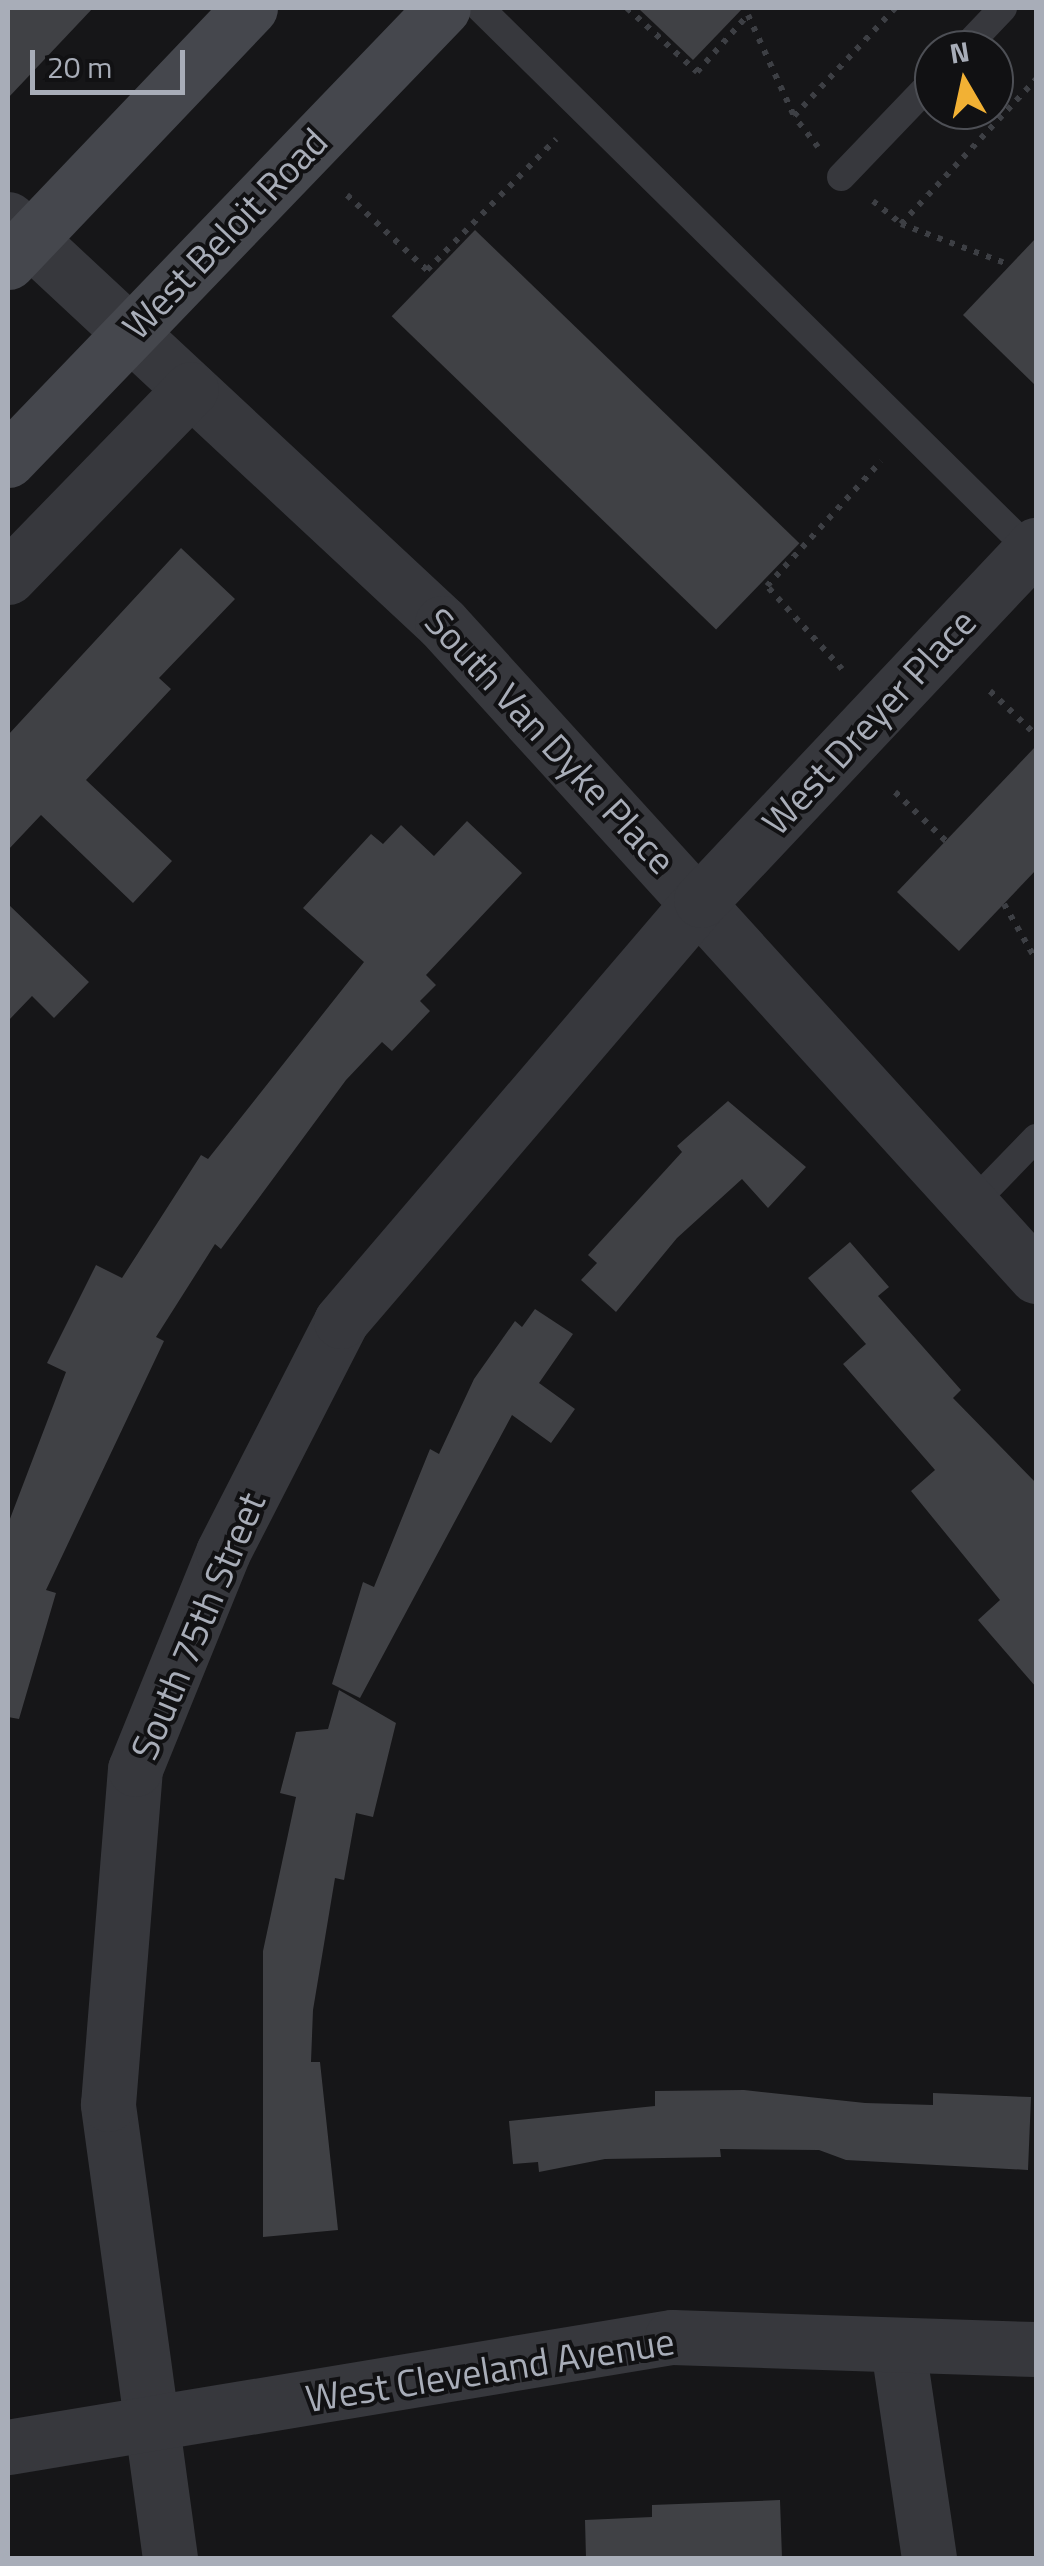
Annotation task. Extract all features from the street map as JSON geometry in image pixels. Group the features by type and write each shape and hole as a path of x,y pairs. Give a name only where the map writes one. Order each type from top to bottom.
{"main road":[{"path":"14,240 250,8"},
{"name":"West Beloit Road","path":"8,460 443,8"}],"street":[{"name":"South Van Dyke Place","path":"14,240 130,332 442,623 700,900 1036,1276"},
{"path":"8,577 190,389"},
{"name":"West Dreyer Place","path":"700,900 1034,548"},
{"name":"South 75th Street","path":"170,2558 108,2104 135,1769 223,1552 341,1321 700,900"},
{"name":"West Cleveland Avenue","path":"8,2447 672,2337 898,2348 1036,2349"},
{"path":"898,2348 928,2558"}],"lane":[{"path":"480,8 1034,548"},
{"path":"982,30 1003,8"},
{"path":"841,177 914,101"},
{"path":"972,1204 1036,1138"}],"path":[{"path":"628,8 697,72 748,15 794,116"},
{"path":"347,194 427,270 582,108"},
{"path":"902,224 1010,265"},
{"path":"842,669 767,586 909,430"},
{"path":"990,692 1036,734"},
{"path":"895,792 946,840"},
{"path":"1004,904 1036,960"}],"building":[{"path":"8,8 93,8 8,98"},
{"path":"638,8 743,8 693,60"},
{"path":"475,230 799,543 716,630 392,316"},
{"path":"1036,238 1036,386 963,315"},
{"path":"181,548 235,599 159,678 171,689 86,780 172,861 133,903 41,815 8,850 8,735"},
{"path":"1036,746 1036,870 959,951 897,892"},
{"path":"467,821 522,873 426,975 436,985 420,1001 430,1011 392,1051 382,1042 346,1080 221,1249 215,1244 156,1337 164,1341 46,1590 56,1593 19,1719 8,1717 8,1524 66,1372 47,1363 96,1265 122,1278 201,1155 208,1159 364,962 303,908 371,834 383,844 401,825 434,856"},
{"path":"8,904 89,982 54,1018 32,996 8,1021"},
{"path":"728,1101 806,1167 768,1208 742,1179 677,1238 616,1312 581,1280 597,1263 588,1255 682,1152 677,1146"},
{"path":"850,1242 889,1287 878,1296 961,1390 953,1398 1036,1483 1036,1687 978,1620 1000,1600 911,1491 935,1470 843,1364 866,1344 808,1278"},
{"path":"535,1309 573,1334 539,1383 575,1409 551,1443 512,1415 360,1698 332,1684 363,1582 374,1587 430,1449 439,1454 474,1379 515,1321 522,1327"},
{"path":"339,1690 396,1723 373,1817 356,1813 344,1880 335,1878 313,2010 311,2062 320,2062 338,2230 263,2237 263,1951 296,1797 280,1793 296,1732 328,1729"},
{"path":"744,2090 865,2103 933,2105 933,2093 1031,2097 1028,2170 846,2160 819,2150 720,2149 721,2157 605,2159 539,2172 538,2162 513,2164 509,2121 655,2106 655,2091"},
{"path":"780,2500 782,2558 586,2558 585,2520 652,2517 652,2505"}]}
